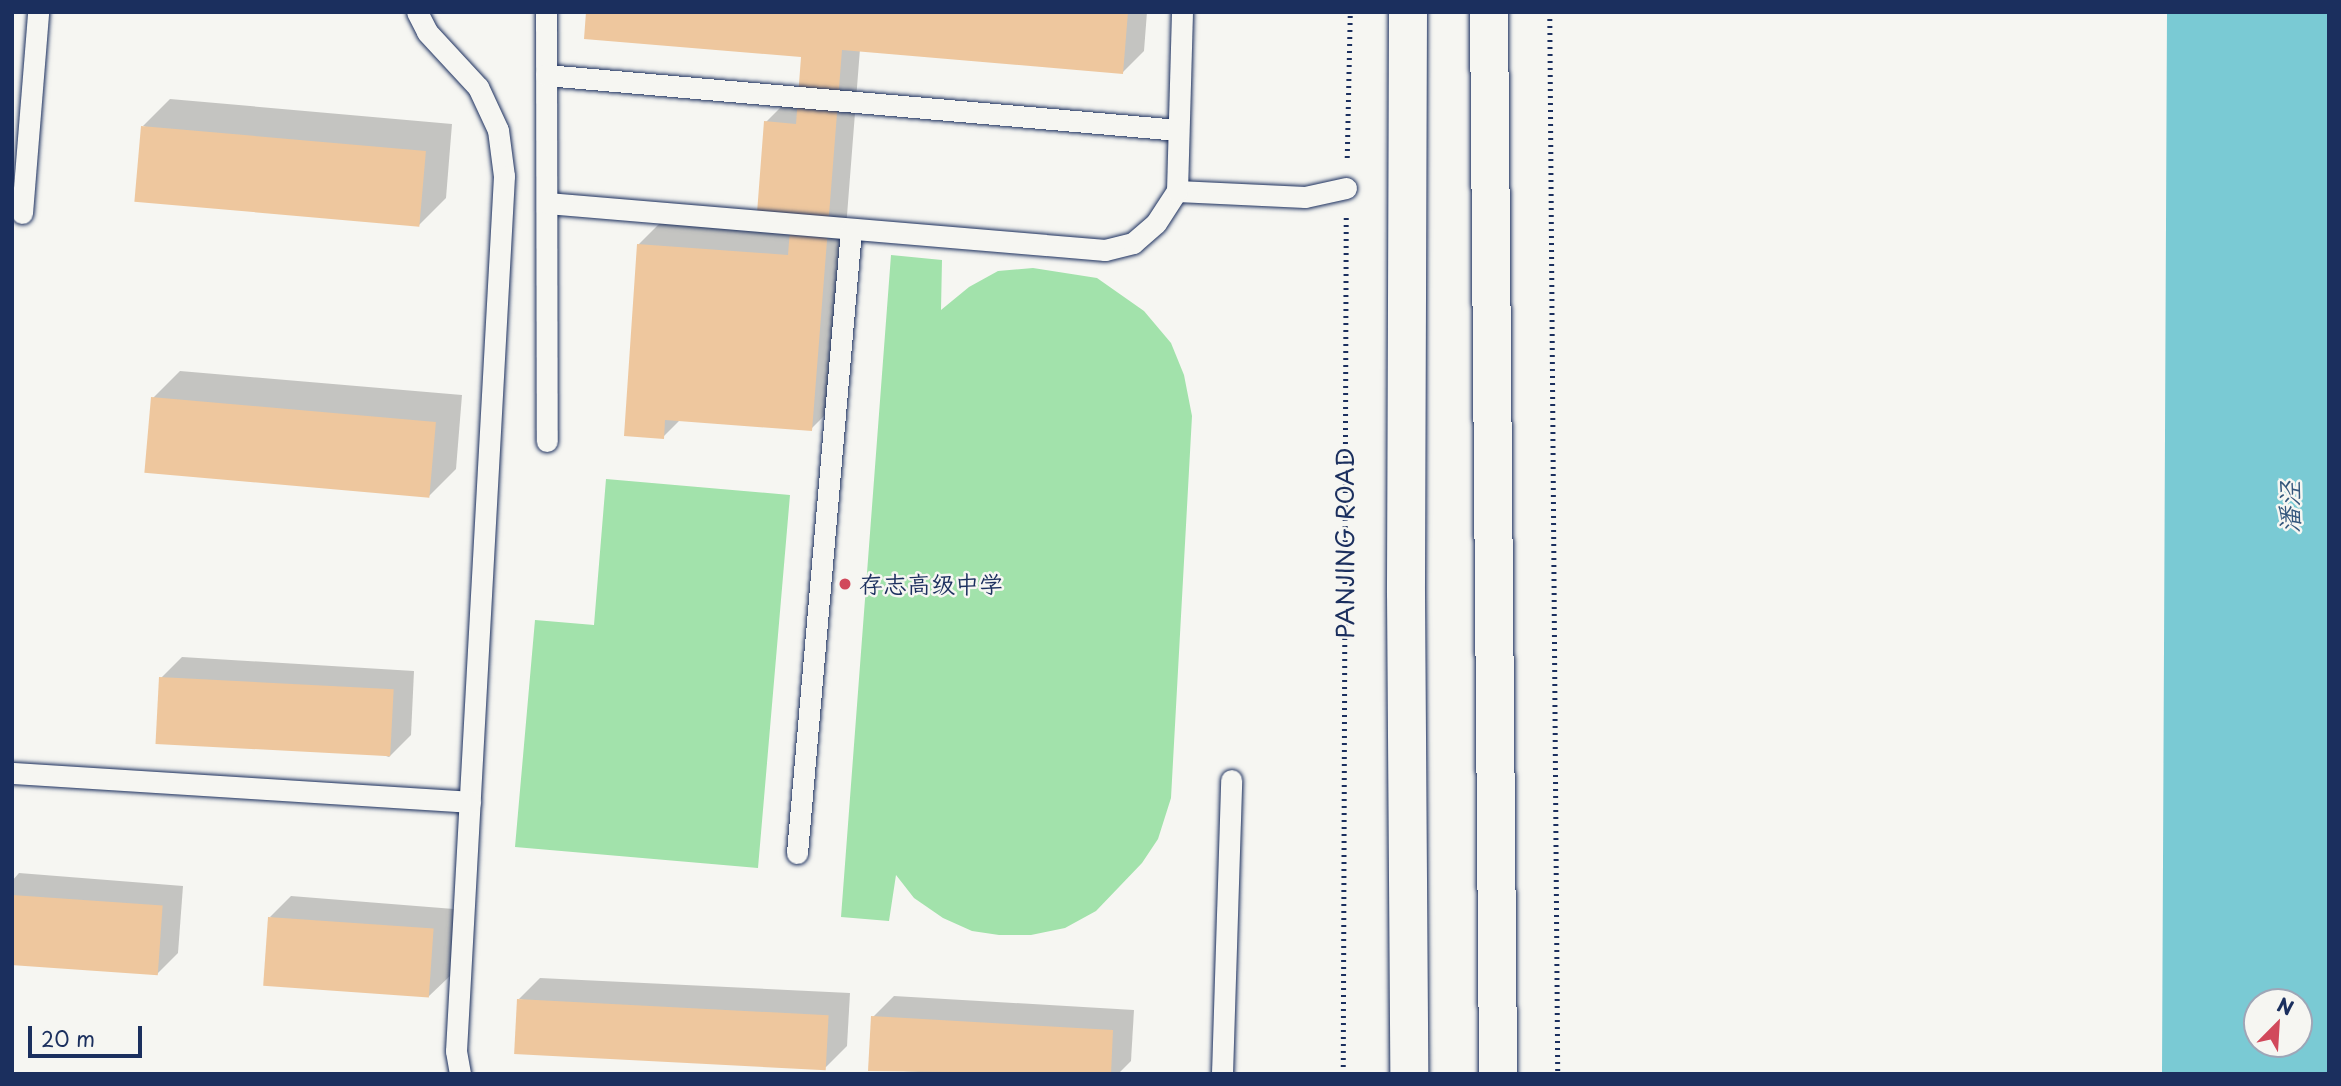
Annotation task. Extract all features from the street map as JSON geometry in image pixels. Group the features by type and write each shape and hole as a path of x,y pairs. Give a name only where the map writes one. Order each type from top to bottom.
{"main road":[{"path":"1408,12 1406,593 1409,1074"},
{"path":"1489,12 1498,1074"}],"lane":[{"path":"22,213 38,12"},
{"path":"417,12 427,32 478,88 498,130 504,176 456,1051 460,1074"},
{"path":"546,12 547,441"},
{"path":"547,203 1105,250 1133,243 1156,223 1177,191 1182,12"},
{"path":"546,75 1178,130"},
{"path":"1177,191 1305,197 1346,188"},
{"path":"797,853 851,229"},
{"path":"12,773 470,802"},
{"path":"1222,1074 1231,780"}],"path":[{"name":"PANJING ROAD","path":"1343,1074 1346,188 1350,12"},
{"path":"1550,12 1558,1074"}],"green space":[{"path":"891,255 942,260 941,310 969,287 998,271 1033,268 1097,278 1144,311 1171,343 1184,375 1192,416 1171,798 1158,839 1142,863 1096,911 1065,928 1031,935 999,935 972,931 943,918 914,898 896,875 889,921 841,917"},
{"path":"606,479 790,495 758,868 515,847 535,620 594,625"}],"water":[{"name":"潘泾","path":"2167,12 2329,12 2329,1074 2162,1074"}],"building":[{"path":"586,12 1128,12 1123,74 842,50 812,431 665,420 664,439 624,436 637,244 788,255 791,216 757,213 764,121 796,124 801,57 584,39"},
{"path":"141,126 426,151 419,227 134,202"},
{"path":"151,397 436,422 429,498 144,473"},
{"path":"159,677 394,689 390,756 155,744"},
{"path":"12,895 163,906 158,975 12,965"},
{"path":"268,917 434,929 429,997 263,986"},
{"path":"517,999 829,1015 826,1070 514,1054"},
{"path":"871,1016 1113,1030 1111,1074 868,1071"}],"place":[{"name":"存志高级中学","path":"845,584"}]}
